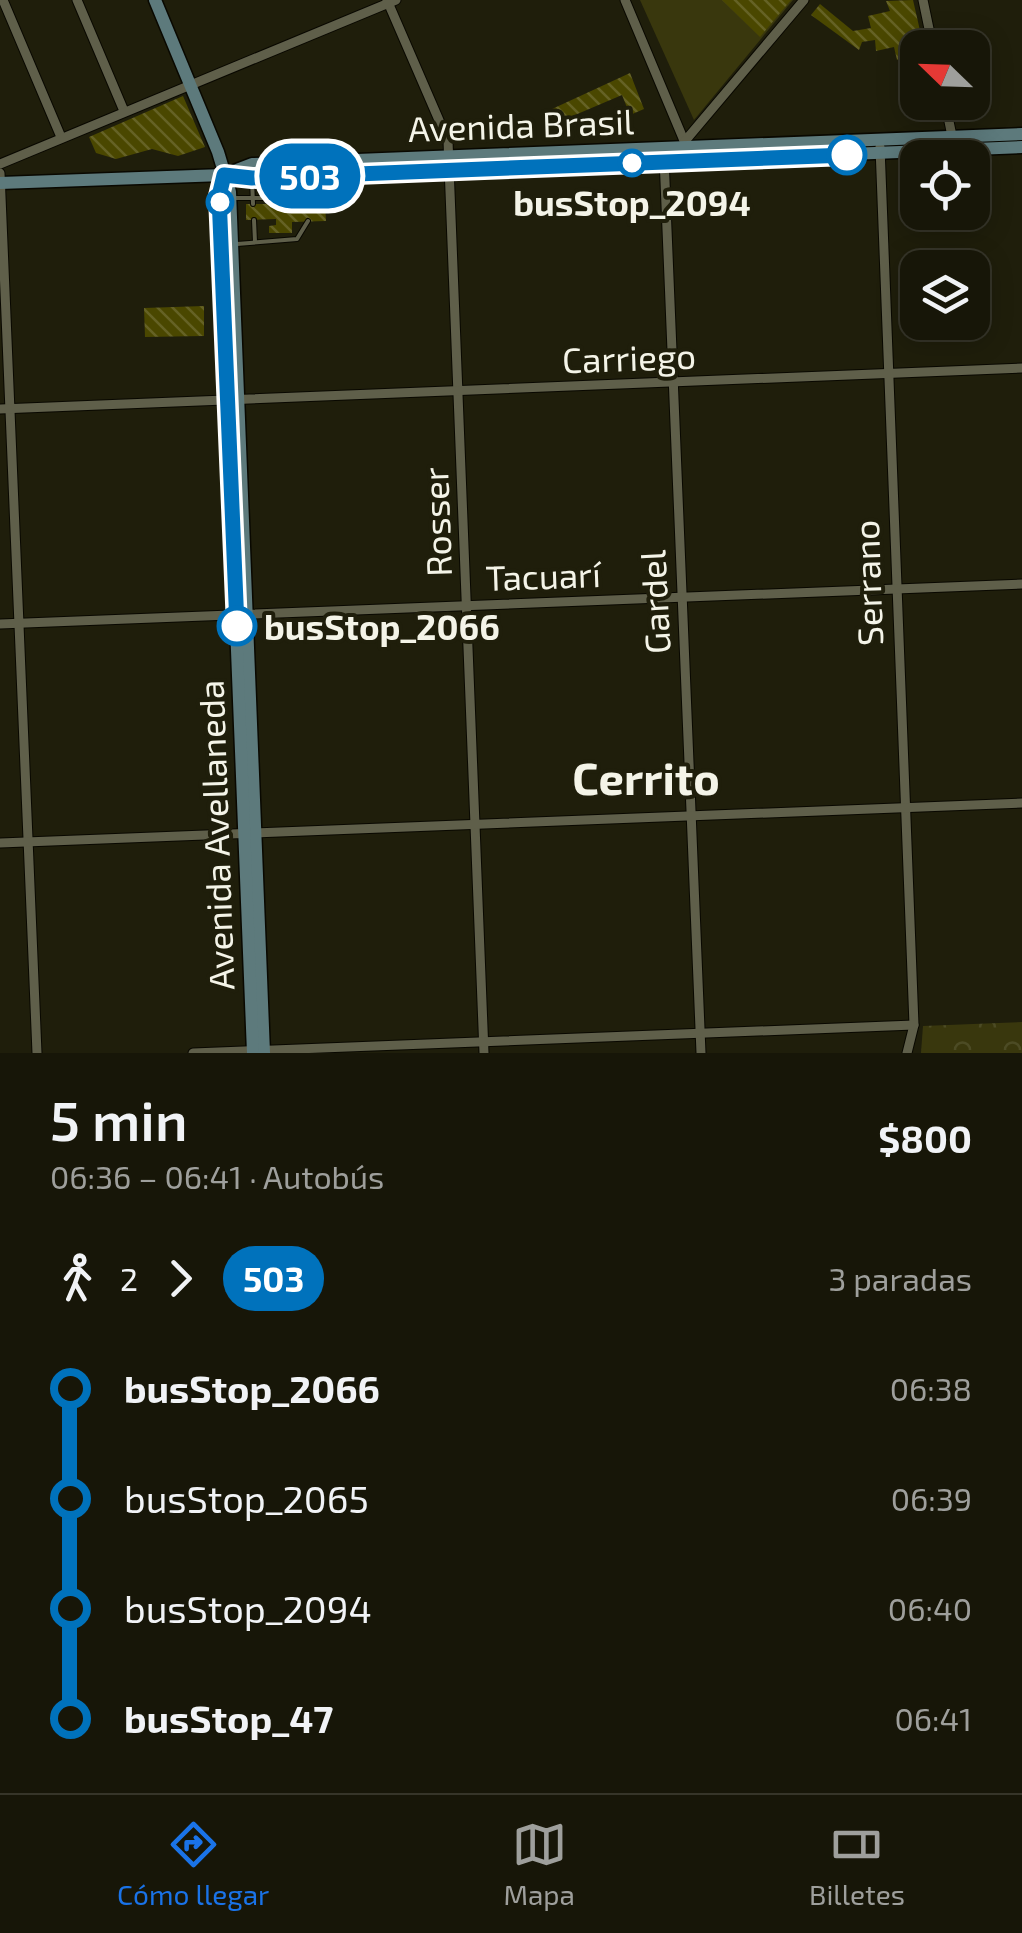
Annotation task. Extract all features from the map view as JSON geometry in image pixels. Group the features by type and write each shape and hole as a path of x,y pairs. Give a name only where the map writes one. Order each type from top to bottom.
{"main road":[{"path":"0,183 224,175 155,0"},
{"name":"Avenida Brasil","path":"880,147 952,136 1022,134"},
{"name":"Avenida Brasil","path":"224,175 252,164 664,156 685,149 1022,147"},
{"name":"Avenida Brasil","path":"224,175 305,176 449,163"},
{"name":"Avenida Avellaneda","path":"224,175 230,198 232,244 233,400 258,1052"},
{"name":"Avenida Avellaneda","path":"224,175 219,196 233,400"}],"street":[{"path":"3,0 61,137"},
{"path":"77,0 124,111"},
{"path":"625,0 685,149 804,0"},
{"path":"923,0 929,30"},
{"path":"0,164 390,1"},
{"name":"Rosser","path":"390,1 448,137 484,1047"},
{"path":"949,120 952,136"},
{"name":"Serrano","path":"880,147 894,590 914,1025 907,1053"},
{"name":"Gardel","path":"664,156 701,1053"},
{"path":"0,173 5,409 19,624 37,1053"},
{"name":"Carriego","path":"5,409 1022,368"},
{"name":"Tacuarí","path":"0,624 1022,584"},
{"path":"0,843 1022,804"},
{"path":"192,1053 484,1047 914,1025"}],"lane":[{"path":"292,197 307,200 305,176"},
{"path":"252,178 253,201"},
{"path":"230,198 276,198"},
{"path":"254,220 256,242"},
{"path":"232,244 297,239 308,221"}],"green space":[{"path":"640,0 793,0 694,120"},
{"path":"1022,1022 1022,1053 921,1053 923,1026"}],"building":[{"path":"722,0 791,0 760,37"},
{"path":"913,0 920,30 900,30 897,60 894,47 876,51 875,40 862,42 859,50 811,15 820,4 853,31 871,28 868,16 890,11 886,1"},
{"path":"630,73 644,109 630,115 622,95 575,115 576,125 561,128 552,109"},
{"path":"183,96 205,147 178,156 152,149 116,159 96,153 89,137"},
{"path":"292,193 292,204 325,203 326,221 292,222 292,233 269,233 269,226 276,225 276,219 246,220 246,204 276,204 275,194"},
{"path":"204,306 204,336 145,337 144,308"}],"bus line":[{"name":"503","path":"237,626 219,196 224,175 252,178 847,155"}],"place":[{"name":"busStop_2094","path":"632,163"},
{"name":"busStop_2066","path":"237,626"}],"district":[{"name":"Cerrito","path":"646,777"}]}
